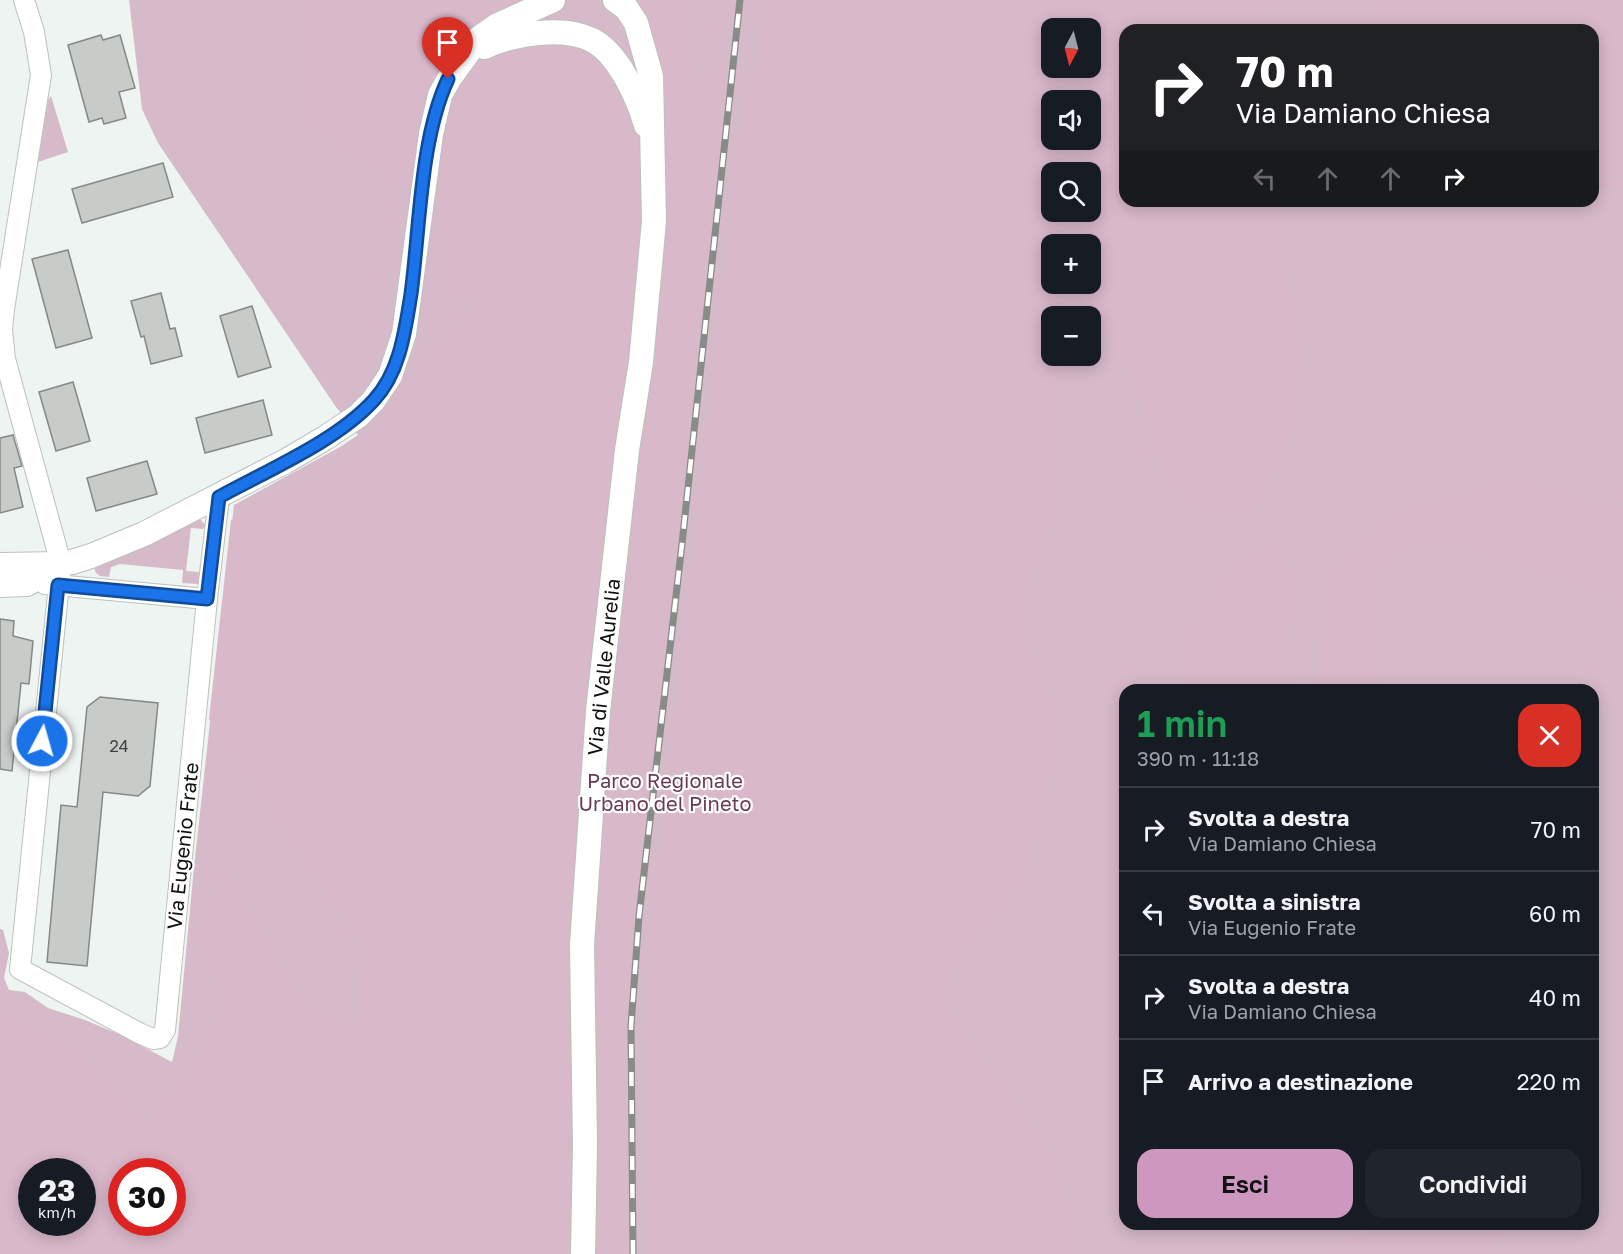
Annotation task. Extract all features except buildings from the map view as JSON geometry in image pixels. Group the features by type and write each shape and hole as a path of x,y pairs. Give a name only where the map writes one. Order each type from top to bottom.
{"street":[{"path":"24,0 34,33 41,75 11,259 2,330 5,359 59,574"},
{"path":"0,585 27,584 59,574 91,556 144,534 219,497 325,438 358,416 380,393 390,376 401,346 407,319 423,188 435,116 444,87 479,38 496,26 553,0"},
{"name":"Via di Valle Aurelia","path":"583,1254 585,1144 583,922 598,711 627,450 641,362 654,221 651,76 636,23 627,9 617,1"},
{"name":"Via di Valle Aurelia","path":"461,62 478,50 513,36 551,33 592,40 614,59 626,78 641,108 654,154"},
{"name":"Via Eugenio Frate","path":"59,574 20,969 144,1036 153,1039 160,1038 163,1034 219,497"},
{"path":"0,565 207,599"}],"green space":[{"name":"Parco Regionale Urbano del Pineto","path":"129,0 1623,0 1623,1254 0,1254 0,929 3,930 9,953 4,978 9,990 25,992 48,1008 123,1036 172,1062 178,1036 194,867 234,505 358,435 336,407 158,143 142,109"},
{"path":"51,96 68,152 38,162 48,100"},
{"path":"200,519 206,526 203,529 191,528 186,571 199,572 198,584 182,583 183,570 120,564 111,567 109,577 96,573 94,567"}],"shaded area":[{"path":"299,0 577,0 562,4 493,37 602,42 648,124 629,25 612,5 601,0 684,0 694,78 726,84 677,543 634,915 626,1026 628,1254 0,1254 0,1016 72,1045 145,1122 191,1071 225,1003 193,936 225,869 305,1005 357,1027 364,949 209,719 231,520 363,450 415,370 480,300 451,295 439,205 305,127 305,9"},
{"path":"765,0 1278,0 1260,24 1119,24 1119,207 1284,207 1275,223 1303,355 1289,442 1255,511 1212,516 1167,487 1140,394 1106,331 1101,330 1101,306 1041,306 1041,366 1062,366 1056,390 1051,520 1018,616 1061,729 1023,886 965,945 941,999 1050,1149 1077,1240 1074,1254 649,1254 646,1026 654,917 746,89 755,91"},
{"path":"1364,0 1623,0 1623,189 1599,187 1599,24 1396,24"},
{"path":"1517,477 1623,509 1623,615 1613,596 1459,545 1410,542 1375,575 1379,684 1317,684 1330,573 1391,512"},
{"path":"1277,544 1299,588 1277,668 1292,684 1186,684 1183,635 1237,558"},
{"path":"1369,1230 1504,1230 1490,1254 1313,1254"}],"railway":[{"path":"633,1254 631,1026 639,916 682,544 740,0"}],"route":[{"path":"42,741 58,585 207,599 219,497 286,461 358,416 385,385 394,367 404,334 431,134 441,95 448,79"}]}
